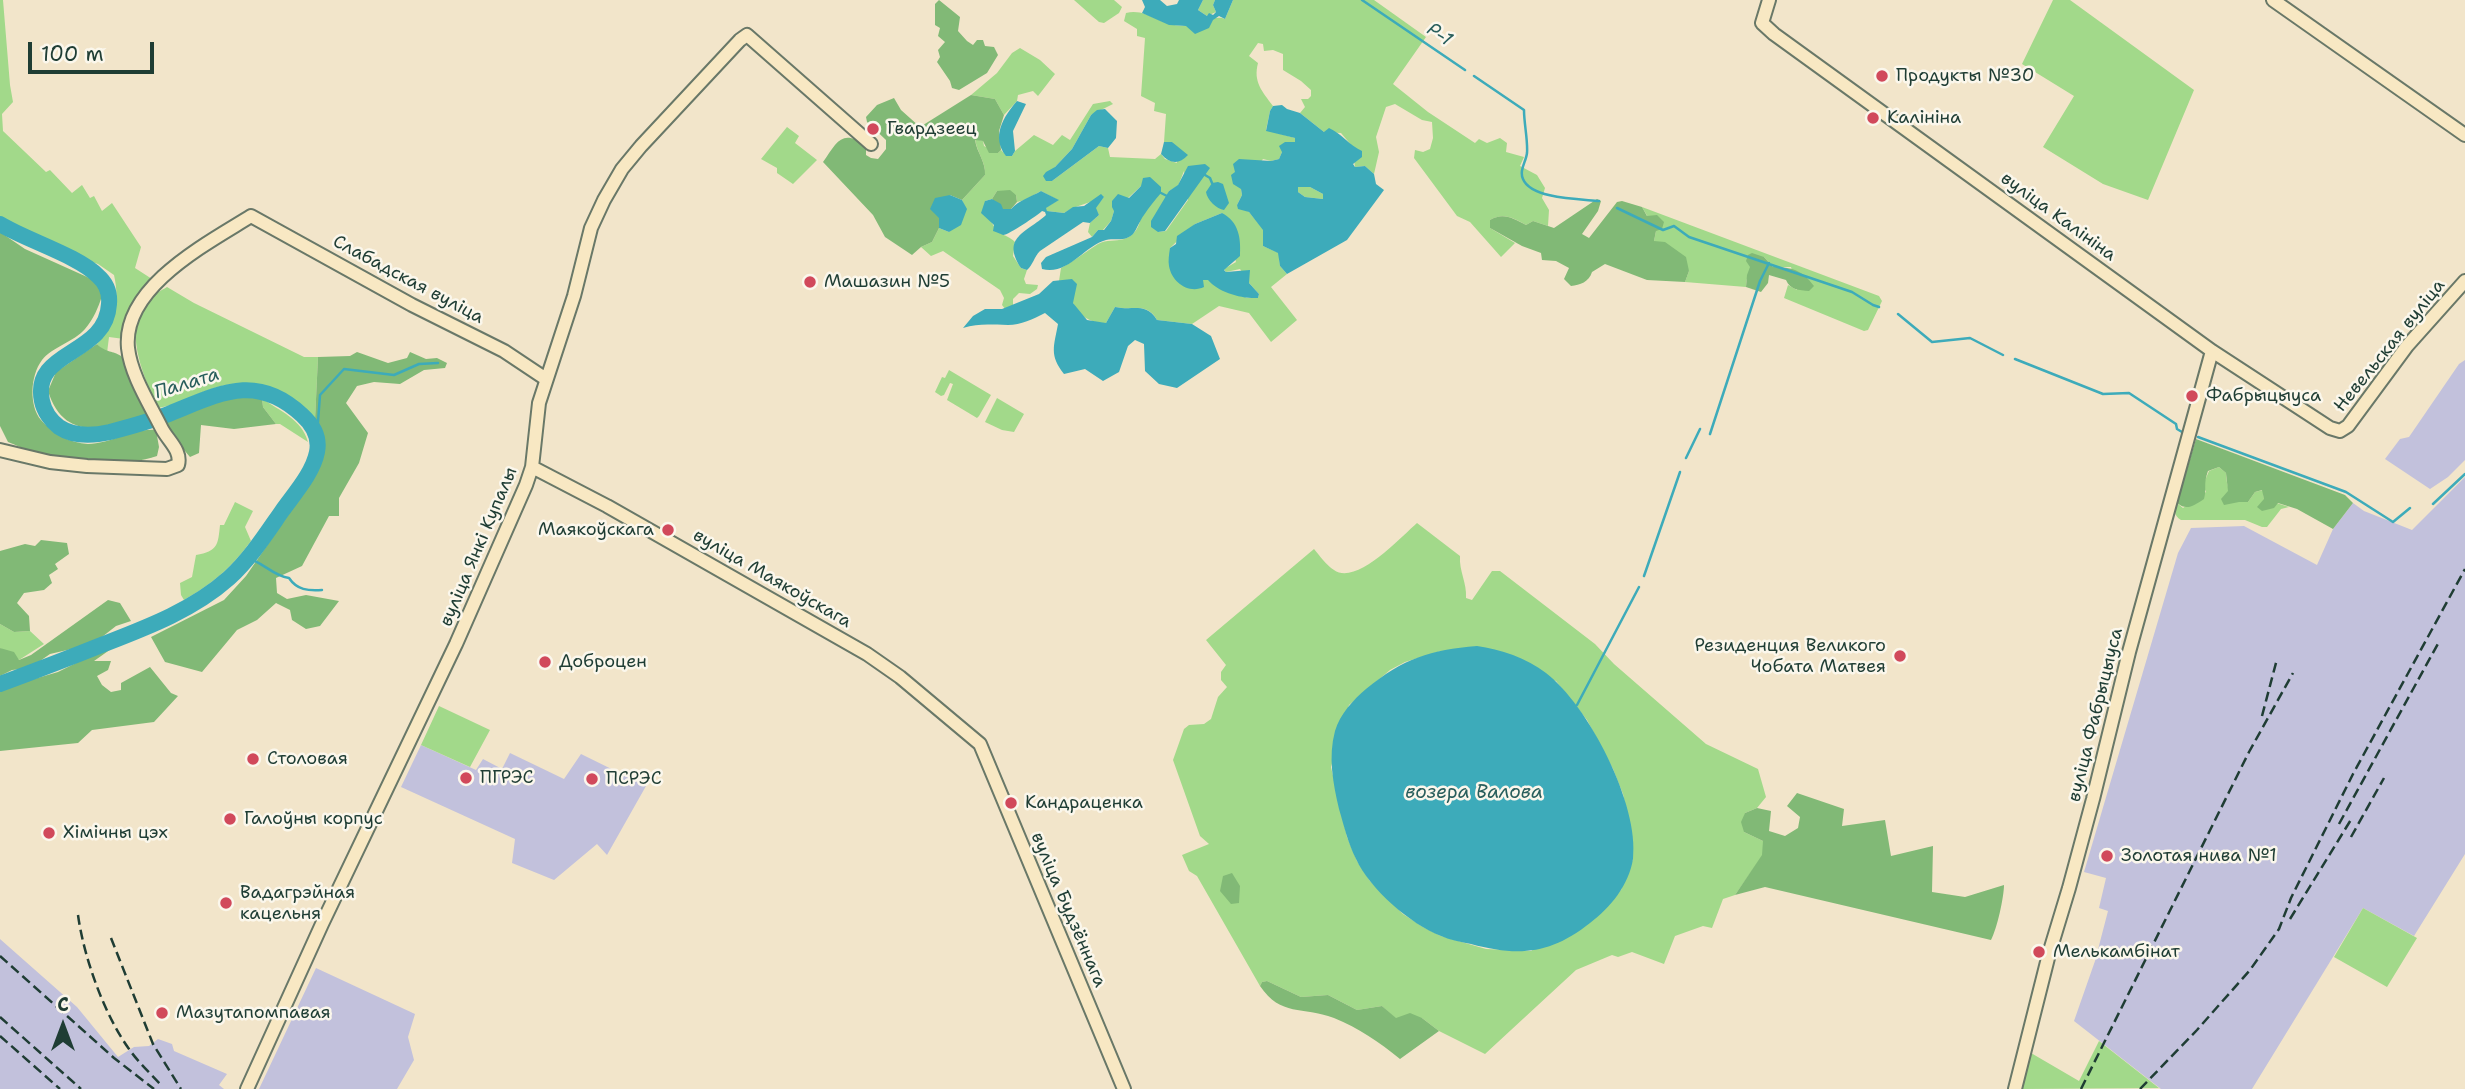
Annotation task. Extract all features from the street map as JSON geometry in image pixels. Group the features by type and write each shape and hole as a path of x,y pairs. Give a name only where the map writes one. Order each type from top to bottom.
{"street":[{"name":"вуліца Калініна","path":"1769,0 1762,23 1774,34 2212,351 2330,428 2340,431"},
{"path":"2273,0 2465,135"},
{"name":"вуліца Янкі Купалы","path":"247,1089 473,608 526,485 532,467 535,423 546,379 574,296 591,228 622,169 640,146 747,35 871,144"},
{"name":"Слабадская вуліца","path":"0,450 50,462 87,466 174,468 178,465 180,458 164,434 133,367 128,348 132,326 144,298 157,281 180,262 251,216 412,305 503,351 546,379"},
{"name":"Невельская вуліца","path":"2340,431 2348,426 2407,346 2465,281"},
{"name":"вуліца Фабрыцыуса","path":"2015,1089 2049,954 2093,799 2129,652 2212,351"},
{"name":"вуліца Маякоўскага","path":"532,467 628,518 867,654 900,677 979,744"},
{"name":"вуліца Будзённага","path":"979,744 1124,1089"}],"shaded area":[{"path":"2465,360 2465,460 2448,477 2430,489 2385,459 2400,439 2409,437 2459,364"},
{"path":"2465,477 2465,854 2414,936 2363,908 2252,1089 2161,1089 2074,1021 2095,961 2108,911 2099,908 2106,878 2084,872 2178,553 2191,528 2244,526 2317,565 2333,529 2353,503 2364,511 2412,530"},
{"path":"421,745 476,770 483,759 502,769 510,753 564,779 581,754 646,786 607,855 597,844 554,880 512,863 515,839 401,787"},
{"path":"0,939 77,1007 118,1057 134,1047 149,1046 158,1039 172,1044 174,1051 227,1074 219,1085 224,1089 0,1089"},
{"path":"316,968 415,1014 408,1037 414,1060 397,1089 259,1089"}],"green space":[{"path":"0,0 3,0 13,102 2,114 3,131 46,172 50,170 72,193 82,185 90,198 94,196 102,211 112,203 141,247 135,268 152,279 141,294 124,339 109,337 107,353 97,344 108,328 114,312 114,275 98,264 80,258 0,217"},
{"path":"939,0 960,17 958,31 967,41 973,45 977,40 983,40 985,46 994,47 998,55 987,73 959,90 952,88 937,62 940,57 938,50 945,42 938,36 940,28 935,25 935,4"},
{"path":"1074,0 1114,0 1122,7 1119,13 1104,23 1099,22"},
{"path":"1203,0 1215,0 1213,5 1216,12 1207,16 1198,10"},
{"path":"1233,0 1374,0 1426,37 1393,84 1428,112 1475,143 1479,139 1487,143 1500,138 1507,143 1506,152 1524,157 1520,166 1537,175 1545,188 1542,198 1549,210 1548,226 1533,221 1526,225 1504,216 1490,220 1490,228 1515,243 1501,257 1470,222 1457,216 1414,158 1415,150 1423,152 1430,149 1433,138 1432,122 1422,120 1395,104 1386,107 1376,137 1379,152 1374,174 1365,166 1355,167 1352,146 1341,133 1324,132 1300,113 1305,107 1301,99 1308,99 1311,90 1283,70 1283,54 1273,50 1264,51 1263,44 1258,43 1249,56 1258,63 1258,81 1273,106 1266,130 1295,138 1295,142 1282,152 1279,159 1263,159 1241,189 1242,195 1237,205 1249,212 1264,230 1263,246 1279,253 1280,266 1287,274 1271,287 1297,320 1271,342 1249,313 1219,306 1192,324 1157,320 1149,311 1139,308 1115,307 1106,323 1091,321 1078,312 1072,301 1072,280 1059,281 1061,268 1098,244 1121,240 1136,230 1141,216 1141,186 1114,211 1111,221 1103,230 1098,230 1092,237 1088,232 1090,223 1099,215 1095,208 1104,197 1064,213 1047,211 1045,208 1058,200 1041,191 1017,202 1016,195 997,191 992,199 985,201 994,226 1015,242 1013,256 1021,268 1027,270 1024,279 1026,284 1038,285 1030,294 1019,293 1013,299 1013,306 1006,310 1002,305 1004,298 1000,290 943,251 931,256 921,247 932,242 939,228 949,232 966,209 962,200 985,175 975,139 983,141 984,146 998,153 1001,150 1007,156 1012,156 1034,135 1053,145 1062,135 1070,140 1093,104 1110,101 1113,104 1091,115 1072,149 1055,167 1052,181 1099,146 1108,148 1110,157 1155,159 1161,154 1165,159 1177,163 1172,142 1164,142 1166,114 1154,111 1155,103 1141,96 1145,38 1137,36 1137,29 1124,21 1126,13 1141,13 1183,26 1216,18 1225,19","holes":["1184,171 1188,200 1166,231 1158,232 1169,191 1178,186","1222,213 1236,262 1224,269 1226,272 1240,269 1259,294 1258,298 1247,298 1208,279 1203,280 1170,248 1195,224"]},
{"path":"2053,0 2070,0 2194,90 2148,200 2103,184 2043,147 2074,96 2022,64"},
{"path":"1020,48 1040,60 1055,74 1038,96 1033,91 1018,95 1017,101 1004,115 995,99 971,95 997,73 1012,53"},
{"path":"971,95 995,99 1004,115 999,131 1001,150 998,153 989,153 983,141 975,140 985,175 962,200 950,195 932,242 912,255 885,237 873,215 823,162 836,143 846,138 866,146 866,155 878,159 886,149 886,140 867,122 866,117 877,105 894,98 901,110 920,127"},
{"path":"787,127 799,136 795,143 817,160 793,184 777,173 777,168 761,159"},
{"path":"1298,186 1310,187 1323,194 1323,199 1305,197 1298,192"},
{"path":"1010,190 1016,195 1017,202 1011,209 1002,209 992,199 997,191"},
{"path":"1597,199 1601,201 1598,211 1582,234 1589,238 1617,202 1642,207 1647,216 1657,215 1664,222 1662,229 1656,231 1654,241 1665,242 1686,257 1689,271 1685,282 1647,280 1605,264 1592,272 1584,282 1571,286 1564,279 1569,268 1556,261 1542,260 1541,253 1490,228 1490,220 1504,216 1526,225 1533,221 1554,228"},
{"path":"1642,207 1879,296 1882,301 1868,330 1864,331 1784,298 1788,285 1797,290 1791,267 1773,267 1764,257 1750,270 1746,287 1685,282 1689,271 1654,241 1656,231"},
{"path":"0,232 25,249 96,281 102,296 85,329 46,355 38,367 32,391 34,407 41,420 62,437 88,444 105,442 138,431 156,430 159,447 157,456 120,463 66,461 48,458 8,442 0,426"},
{"path":"1752,253 1764,257 1773,267 1801,273 1814,286 1809,291 1798,290 1792,288 1786,280 1769,275 1768,283 1761,292 1746,287 1750,267 1746,261"},
{"path":"167,287 304,357 318,357 315,420 273,391 248,383 217,387 157,408 138,353 136,324 148,299"},
{"path":"97,344 124,359 133,387 151,416 90,428 77,426 65,419 56,408 48,391 56,372"},
{"path":"357,352 388,363 407,358 410,352 426,359 437,358 447,363 445,368 424,370 400,384 374,382 357,386 346,403 368,433 359,463 339,498 339,516 329,516 302,566 276,578 277,593 287,599 306,595 339,601 320,626 306,629 292,620 290,610 276,603 257,620 237,630 202,672 165,662 151,637 224,600 246,576 317,473 323,452 322,435 315,420 318,357 350,356"},
{"path":"949,370 991,395 977,418 947,400 953,384 950,383 944,395 935,392 942,377 945,378"},
{"path":"252,394 262,398 263,407 276,424 234,429 201,425 199,453 190,457 168,431 164,421 218,400"},
{"path":"262,398 295,421 308,442 276,424 263,407"},
{"path":"997,398 1024,414 1014,432 985,422"},
{"path":"2196,439 2345,495 2353,503 2333,529 2297,509 2278,503 2274,508 2262,511 2257,507 2264,499 2262,490 2255,492 2248,502 2224,505 2221,499 2228,491 2226,473 2219,467 2208,471 2204,499 2190,507 2184,507 2177,503"},
{"path":"2219,467 2226,473 2233,497 2248,502 2255,492 2263,490 2264,499 2289,507 2281,509 2267,527 2245,520 2178,518 2175,513 2177,503 2183,508 2206,492 2203,485 2209,471"},
{"path":"235,502 253,511 245,527 251,541 220,575 184,600 180,583 192,577 196,555 216,546 220,525 224,525"},
{"path":"1417,523 1460,556 1466,598 1472,600 1492,571 1500,571 1595,644 1614,664 1706,744 1758,769 1766,797 1757,808 1745,813 1744,832 1763,841 1763,855 1735,895 1723,899 1712,928 1703,926 1675,936 1664,964 1632,952 1618,957 1612,955 1576,970 1485,1054 1439,1031 1422,1018 1396,1019 1382,1006 1357,1010 1328,995 1301,997 1267,981 1260,986 1197,876 1189,871 1182,855 1209,844 1200,836 1173,760 1184,729 1189,725 1204,724 1211,719 1218,697 1227,687 1221,680 1221,672 1226,665 1206,640 1314,549 1334,570 1354,572 1389,549","holes":["1441,651 1556,681 1587,720 1623,794 1633,842 1633,859 1621,890 1531,951 1486,949 1441,936 1403,914 1370,881 1357,861 1347,837 1331,767 1349,705 1390,670 1405,662"]},
{"path":"41,540 67,543 69,554 55,564 58,569 49,575 52,583 44,590 24,593 17,603 29,616 30,631 14,632 0,624 0,551 25,544 35,546"},
{"path":"108,600 120,603 131,621 116,626 93,644 50,654 30,668 12,670 0,676 0,648 14,652 19,660 31,655"},
{"path":"0,624 14,632 30,631 44,644 19,660 0,648"},
{"path":"108,647 111,649 94,661 111,661 108,670 97,676 102,685 111,692 121,690 121,683 150,667 171,693 178,696 154,722 92,730 78,743 0,751 0,689 58,672"},
{"path":"439,706 490,730 470,767 421,745"},
{"path":"1797,793 1844,809 1842,826 1885,820 1891,856 1933,846 1932,892 1965,897 2004,885 2000,913 1991,940 1765,887 1735,895 1762,855 1763,841 1744,832 1741,822 1745,813 1757,808 1771,811 1769,831 1785,836 1798,828 1800,817 1787,806"},
{"path":"1232,873 1240,886 1239,903 1231,904 1220,891 1223,876"},
{"path":"2363,908 2417,938 2387,987 2334,957"},
{"path":"1267,981 1301,997 1328,995 1357,1010 1382,1006 1396,1018 1410,1013 1439,1031 1400,1059 1369,1036 1343,1022 1322,1014 1284,1007 1268,996 1260,986"},
{"path":"2099,1041 2159,1088 2022,1089 2031,1053 2079,1081"}],"water":[{"path":"1142,0 1160,0 1167,6 1177,4 1179,0 1203,0 1198,10 1207,16 1216,12 1213,5 1215,0 1233,0 1225,19 1219,16 1209,28 1195,34 1186,26 1169,25 1142,13 1145,7"},
{"path":"1017,101 1026,104 1013,131 1015,151 1012,156 1006,156 999,142 999,134 1003,120"},
{"path":"1282,105 1300,113 1324,132 1329,128 1362,151 1362,157 1353,164 1355,167 1365,166 1374,174 1376,184 1384,190 1347,240 1287,274 1280,266 1278,253 1263,246 1263,230 1249,212 1238,209 1241,189 1233,184 1231,175 1235,172 1233,164 1239,159 1279,159 1282,152 1279,146 1285,142 1295,142 1295,138 1266,131 1273,106","holes":["1298,187 1310,187 1323,194 1323,199 1305,197 1298,192"]},
{"path":"1105,109 1117,121 1116,138 1108,148 1099,146 1052,181 1046,181 1043,176 1072,149 1091,115 1097,110"},
{"path":"1164,142 1172,142 1188,155 1178,162 1168,160 1161,154"},
{"path":"1205,164 1210,168 1165,231 1158,232 1151,227 1151,221 1169,191 1178,185 1188,166"},
{"path":"1150,177 1161,187 1161,193 1133,234 1124,239 1098,243 1060,268 1042,269 1041,263 1046,257 1092,237 1098,230 1104,230 1111,221 1114,211 1112,201 1118,194 1129,198 1141,186 1143,178"},
{"path":"1212,183 1223,184 1229,203 1224,210 1213,204 1206,192"},
{"path":"1041,191 1059,200 1046,208 1047,211 1064,213 1073,207 1084,206 1101,194 1104,197 1096,208 1099,215 1090,223 1083,222 1040,251 1027,270 1021,268 1016,258 1015,242 1046,215 1045,212 1042,211 1003,235 993,231 994,225 981,213 985,201 992,199 1001,204 1003,209 1011,209"},
{"path":"950,195 962,200 967,209 961,225 949,232 939,228 939,218 930,209 935,198"},
{"path":"1222,213 1232,221 1238,231 1240,243 1240,256 1224,270 1250,270 1249,283 1259,294 1258,298 1230,294 1208,280 1203,280 1204,287 1187,288 1177,282 1171,272 1170,248 1176,244 1177,236 1195,224"},
{"path":"1072,279 1077,284 1073,303 1087,320 1106,323 1115,307 1144,309 1157,320 1192,324 1211,336 1220,359 1177,388 1159,384 1145,371 1144,344 1135,340 1128,346 1119,372 1103,381 1085,369 1064,374 1054,356 1058,324 1045,313 1018,324 963,328 973,316 985,309 1002,309 1039,294 1053,281"},
{"name":"возера Валова","path":"1477,646 1522,659 1546,673 1562,688 1594,732 1608,758 1620,785 1633,837 1631,869 1623,887 1611,903 1576,933 1548,947 1534,950 1504,951 1452,940 1429,930 1404,914 1381,893 1362,870 1346,834 1335,790 1332,760 1335,731 1356,698 1380,678 1418,657"}],"waterway":[{"name":"P-1","path":"1362,0 1465,70"},
{"path":"1474,76 1524,110 1527,153 1522,172 1528,186 1557,197 1599,201"},
{"path":"1205,175 1212,183"},
{"path":"1161,193 1167,196"},
{"path":"1617,208 1663,230 1674,226 1689,237 1852,292 1879,307"},
{"name":"Палата","path":"0,224 78,262 101,279 108,292 109,304 105,321 96,334 47,371 42,384 44,408 59,427 77,434 104,433 152,420 219,395 252,390 285,402 302,415 315,432 318,447 307,475 251,555 215,589 153,624 0,684"},
{"path":"1710,434 1760,281 1769,263"},
{"path":"1898,314 1932,342 1970,338 2003,355"},
{"path":"2015,359 2103,394 2129,393 2176,424 2177,429 2182,432"},
{"path":"317,435 320,395 344,369 394,375 419,364 438,363"},
{"path":"1686,458 1700,429"},
{"path":"2198,437 2346,492 2393,522 2410,508"},
{"path":"1644,576 1680,472"},
{"path":"2433,504 2465,474"},
{"path":"247,558 289,578 299,587 322,590"},
{"path":"1577,705 1639,587"}],"railway":[{"path":"2140,1089 2250,970 2279,929 2291,898 2353,774 2465,569"},
{"path":"2339,824 2440,640"},
{"path":"2262,716 2277,659"},
{"path":"2081,1089 2249,752 2293,673"},
{"path":"2351,837 2384,778"},
{"path":"2290,919 2352,818"},
{"path":"78,915 90,967 103,1003 133,1054 162,1086"},
{"path":"111,938 153,1044 181,1089"},
{"path":"0,956 114,1058 154,1089"},
{"path":"0,1017 81,1089"},
{"path":"0,1036 60,1089"}],"place":[{"name":"Продукты №30","path":"1882,76"},
{"name":"Калініна","path":"1873,118"},
{"name":"Гвардзеец","path":"873,129"},
{"name":"Машазин №5","path":"810,282"},
{"name":"Фабрыцыуса","path":"2192,396"},
{"name":"Маякоўскага","path":"668,530"},
{"name":"Резиденция Великого Чобата Матвея","path":"1900,656"},
{"name":"Доброцен","path":"545,662"},
{"name":"Столовая","path":"253,759"},
{"name":"ПГРЭС","path":"466,778"},
{"name":"ПСРЭС","path":"592,779"},
{"name":"Кандраценка","path":"1011,803"},
{"name":"Галоўны корпус","path":"230,819"},
{"name":"Хімічны цэх","path":"49,833"},
{"name":"Золотая нива №1","path":"2107,856"},
{"name":"Вадагрэйная кацельня","path":"226,903"},
{"name":"Мелькамбінат","path":"2039,952"},
{"name":"Мазутапомпавая","path":"162,1013"}]}
